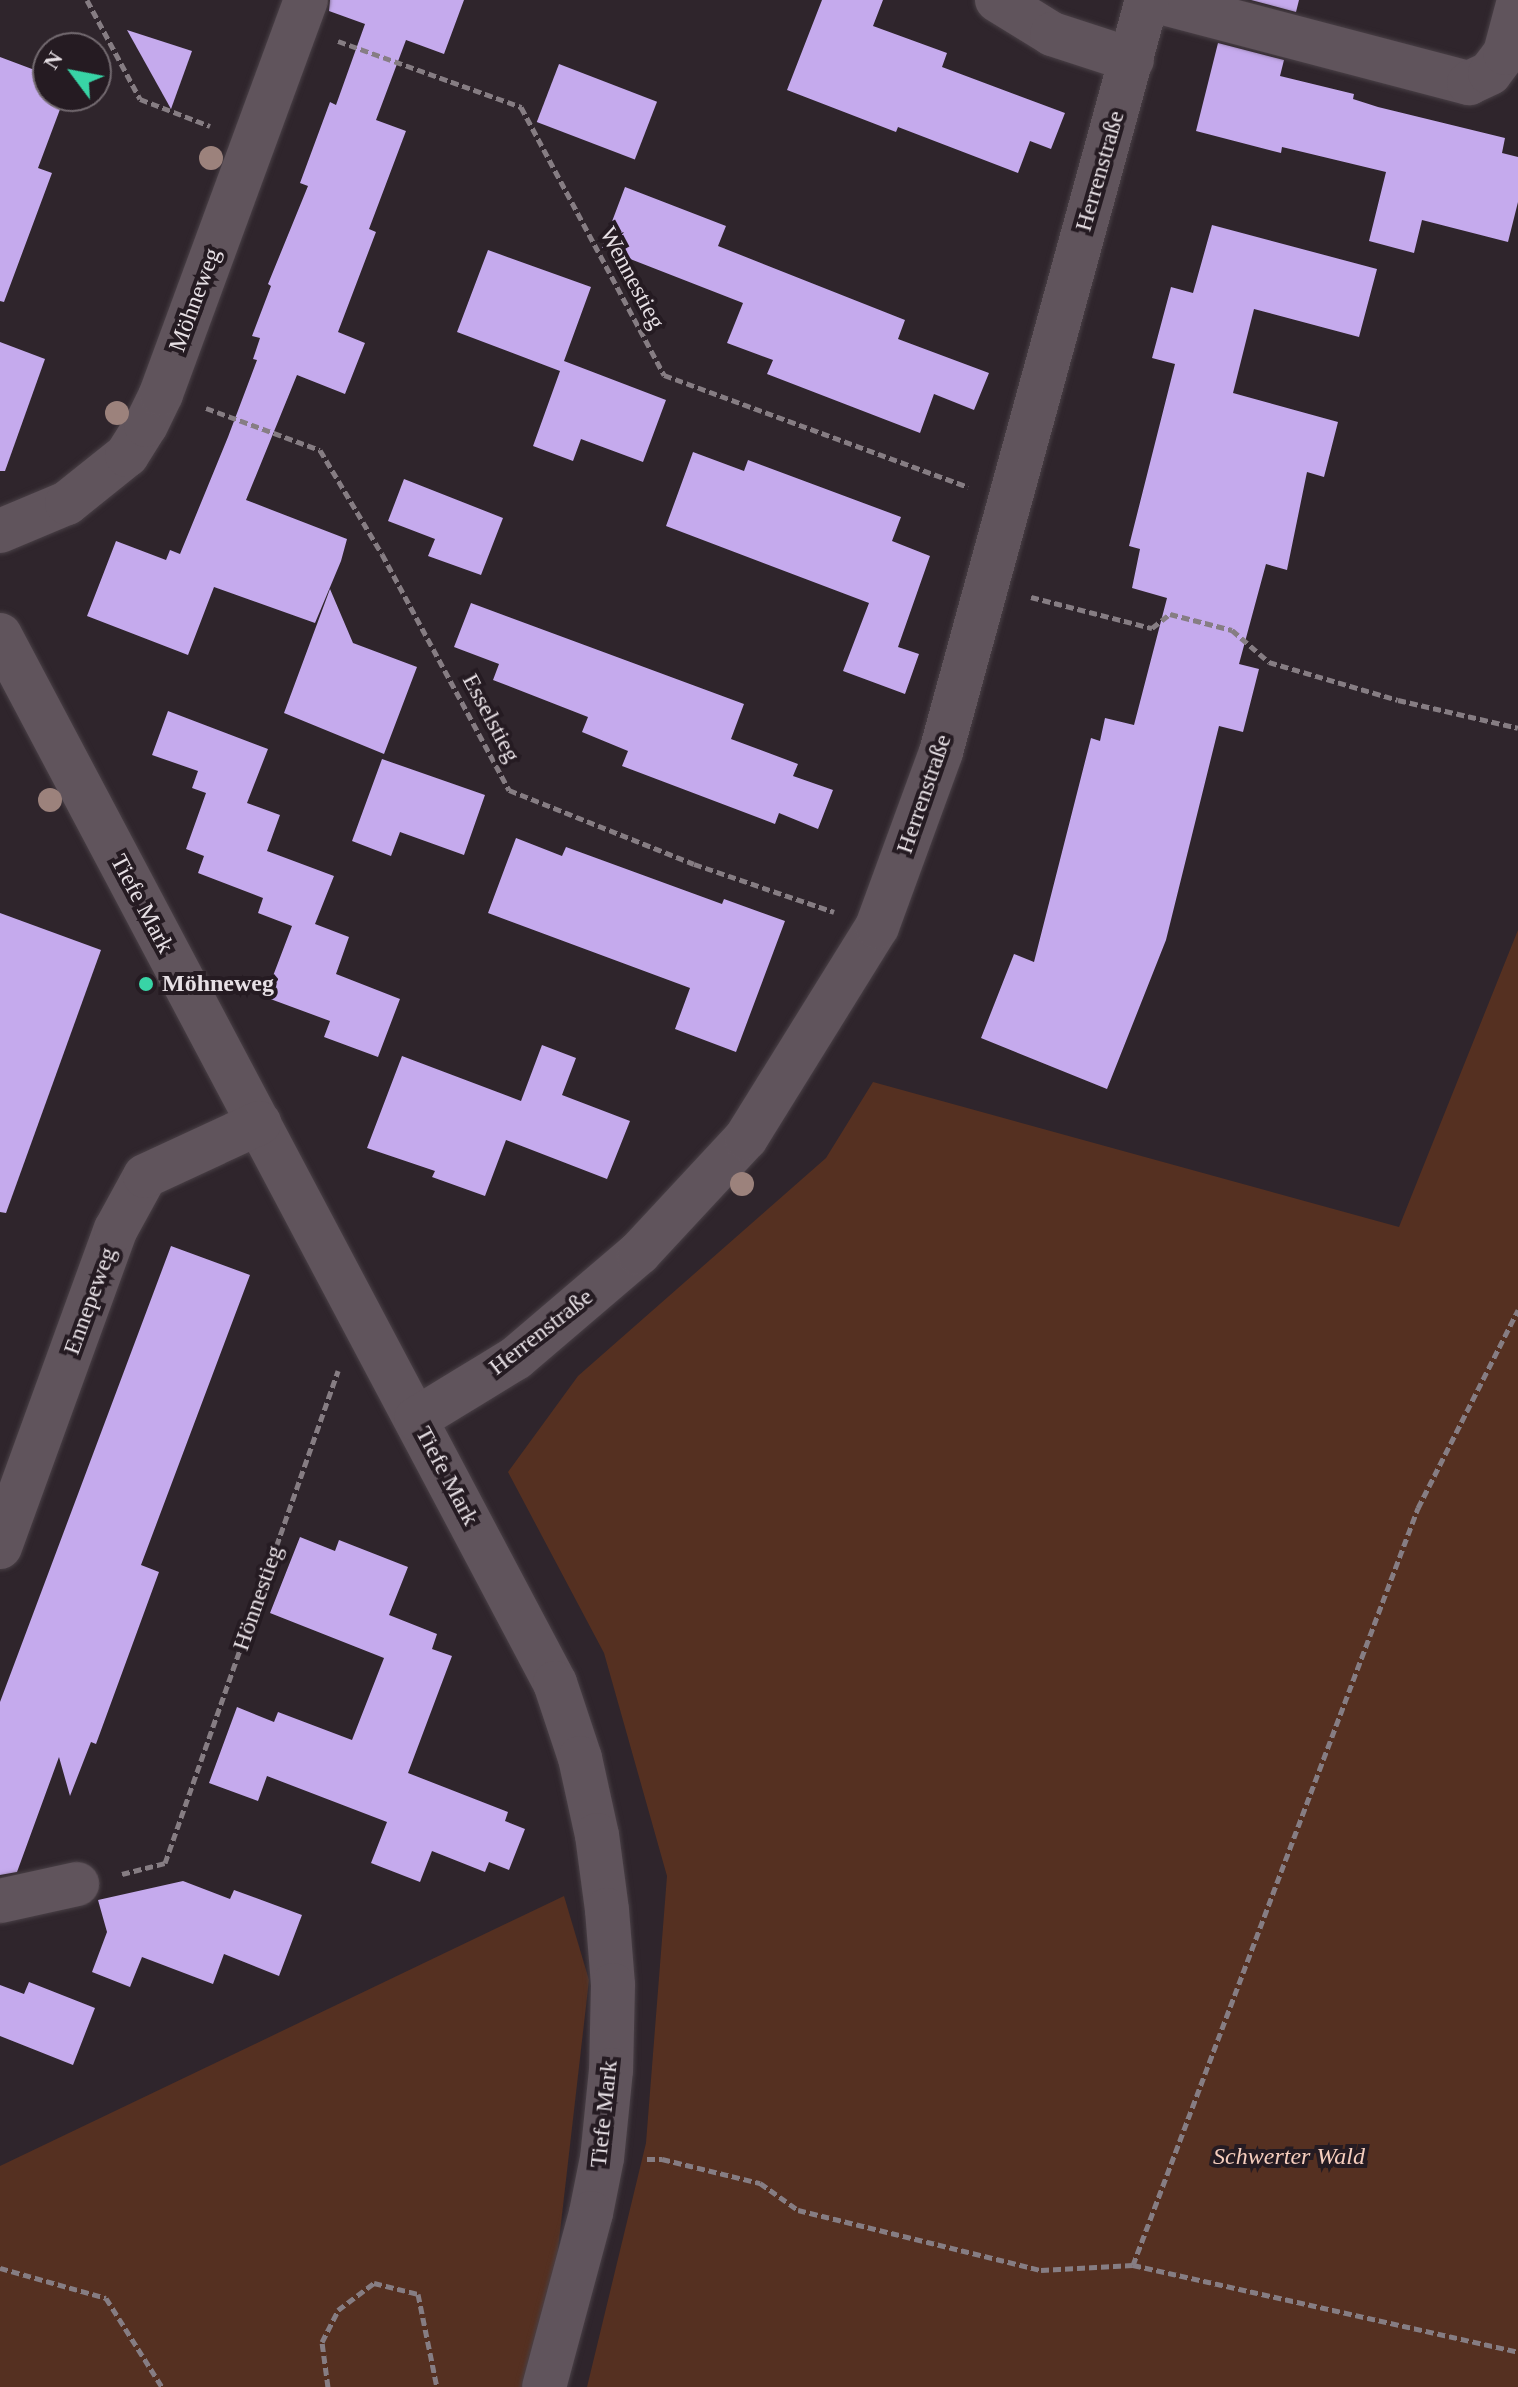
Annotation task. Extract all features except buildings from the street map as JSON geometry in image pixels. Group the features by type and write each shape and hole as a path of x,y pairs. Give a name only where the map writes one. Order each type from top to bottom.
{"street":[{"name":"Möhneweg","path":"0,531 67,503 127,455 146,425 161,394 306,0"},
{"path":"997,0 1052,34 1132,60"},
{"name":"Herrenstraße","path":"416,1419 516,1358 639,1253 736,1150 877,927 941,752 1008,498 1149,0 1469,83 1490,73 1505,53 1518,4"},
{"name":"Tiefe Mark","path":"0,635 555,1683 580,1758 597,1835 613,1985 611,2070 602,2158 591,2213 544,2387"},
{"name":"Ennepeweg","path":"0,1547 116,1229 145,1176 259,1123"},
{"path":"0,1901 77,1884"}],"path":[{"path":"87,0 140,99 186,117"},
{"name":"Wennestieg","path":"339,41 521,107 664,375 941,479"},
{"name":"Esselstieg","path":"226,416 320,450 382,554 509,790 694,864 877,927"},
{"path":"987,586 1152,628 1170,614 1232,630 1269,662 1398,700 1518,728"},
{"path":"1133,2265 1418,1508 1518,1310"},
{"name":"Hönnestieg","path":"146,1868 165,1863 358,1314"},
{"path":"602,2158 662,2159 760,2183 798,2210 1041,2270 1133,2265 1518,2352"},
{"path":"0,2268 106,2298 162,2387"},
{"path":"328,2387 322,2342 338,2310 374,2283 418,2294 437,2387"}],"green space":[{"name":"Schwerter Wald","path":"1518,930 1518,2387 587,2387 646,2143 667,1876 604,1653 508,1472 578,1376 826,1158 873,1082 1399,1227"},
{"path":"564,1896 589,1980 557,2258 522,2387 0,2387 0,2166"}],"place":[{"name":"Möhneweg","path":"146,984"}]}
